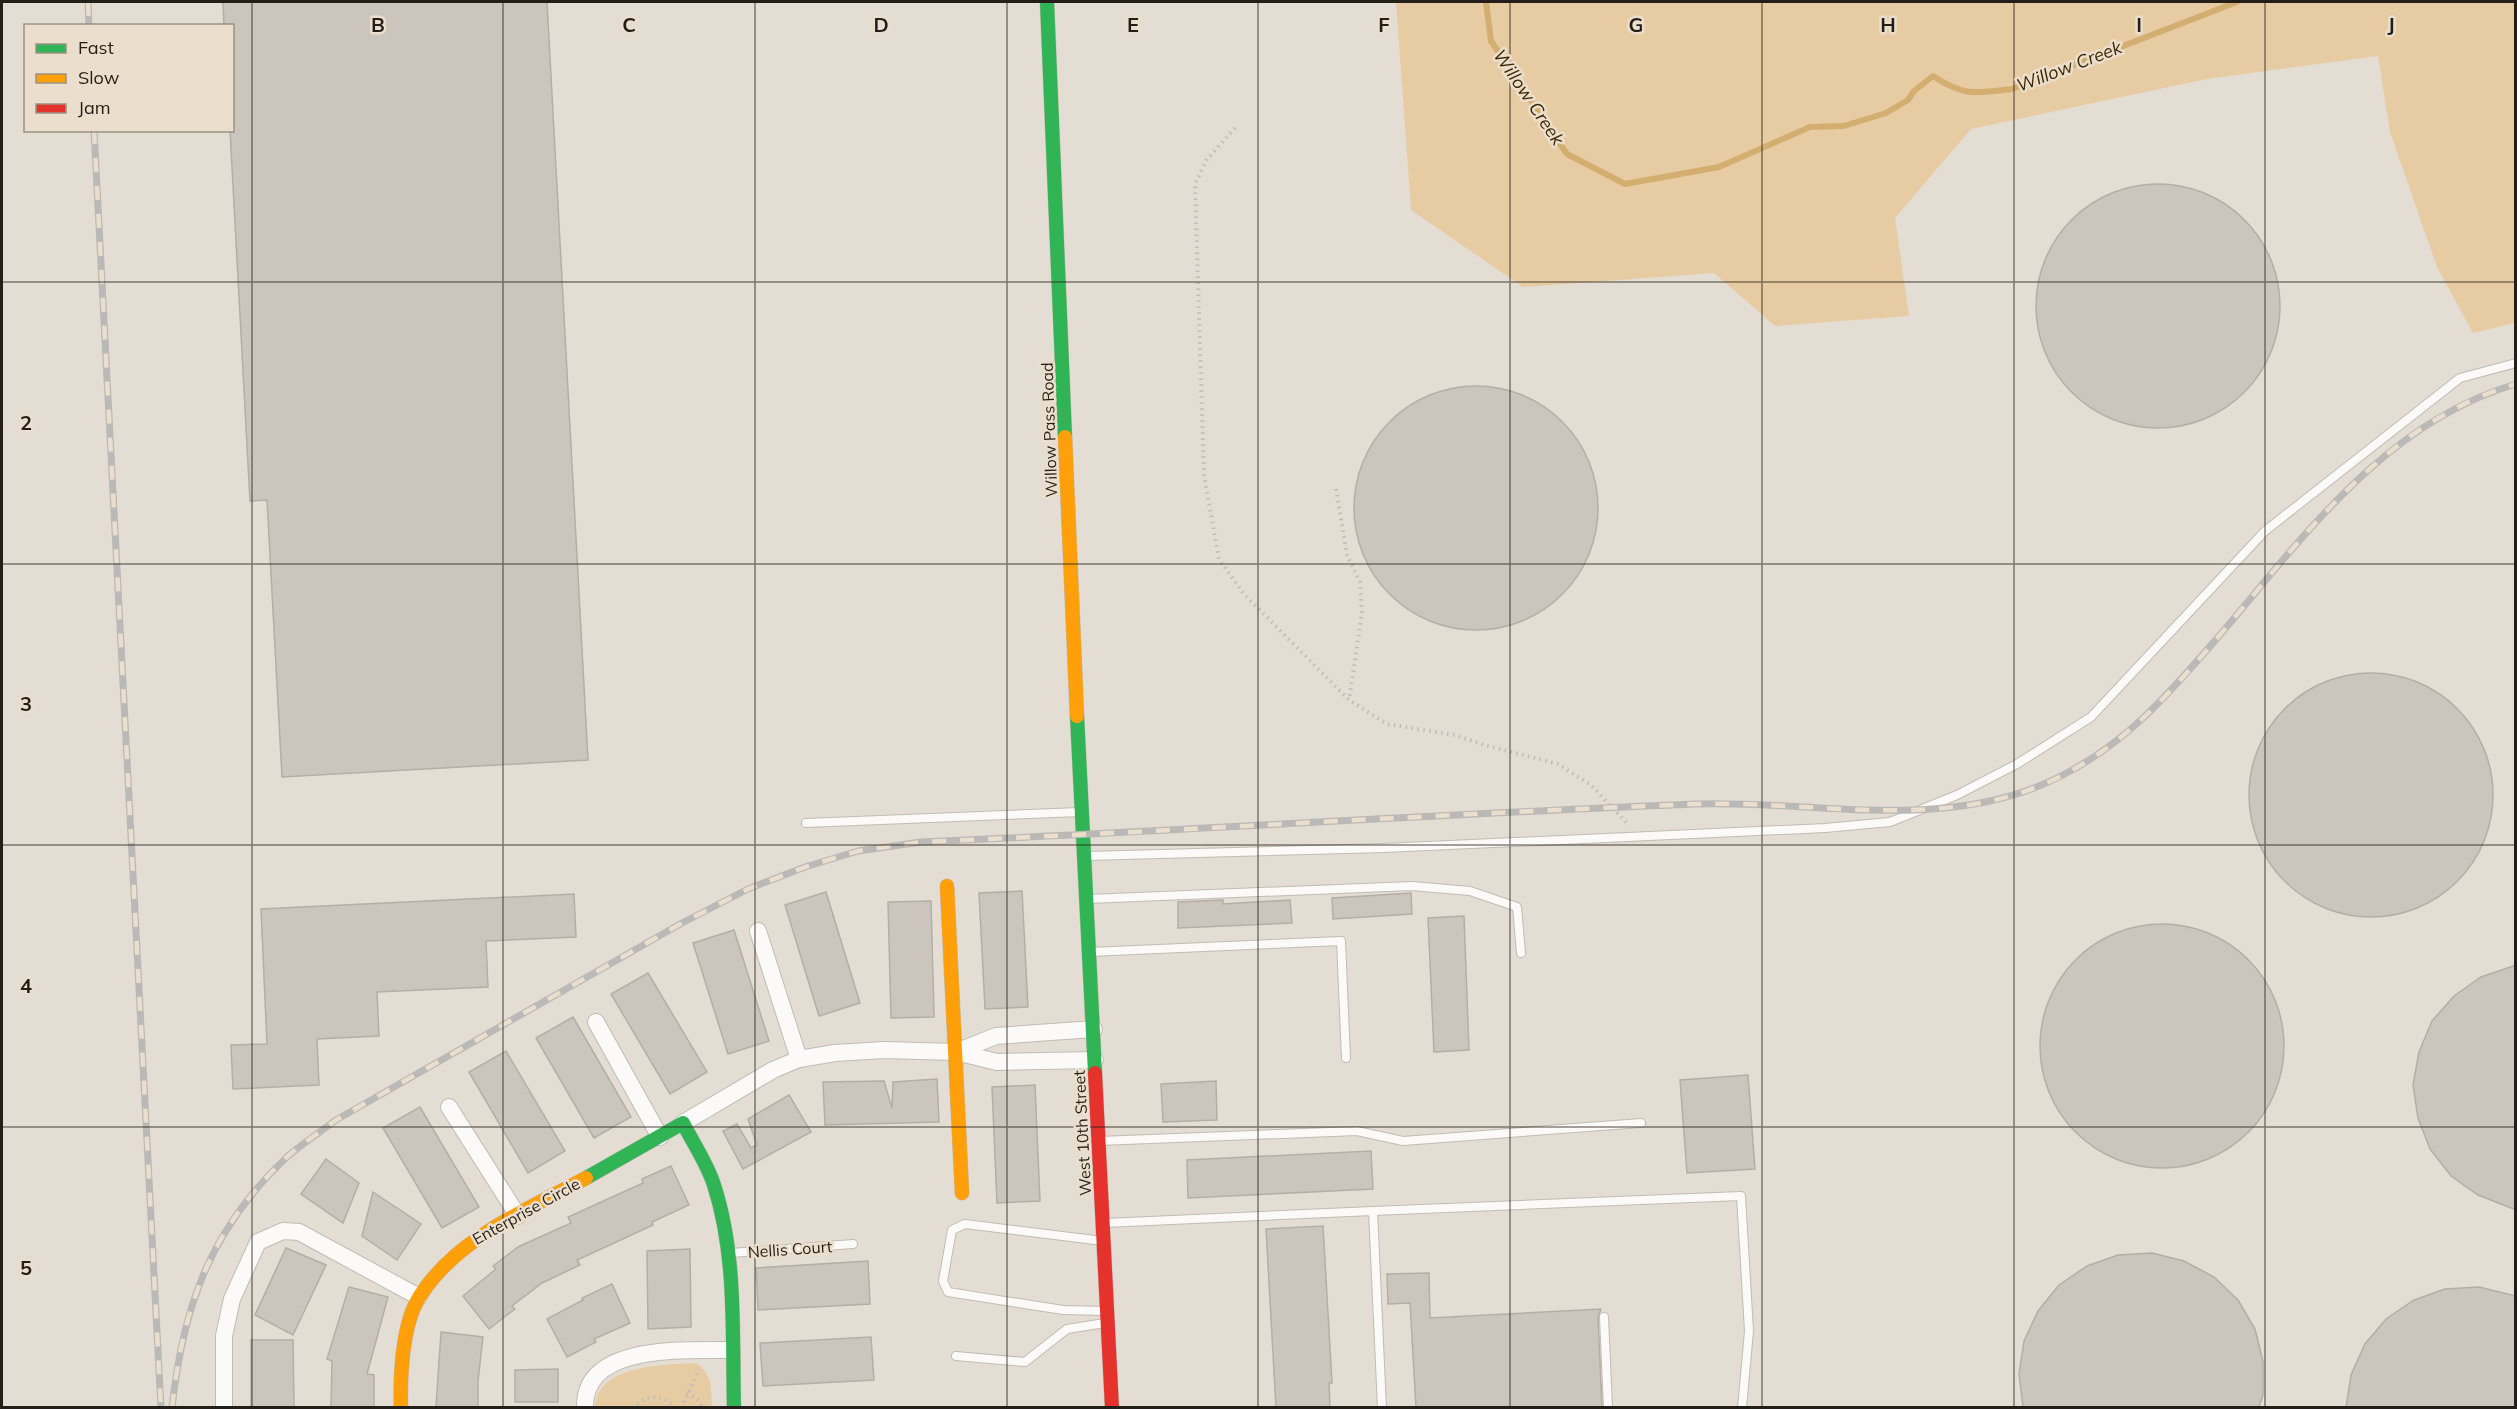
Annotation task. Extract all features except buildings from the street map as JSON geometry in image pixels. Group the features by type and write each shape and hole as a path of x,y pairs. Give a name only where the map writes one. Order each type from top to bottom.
{"main road":[{"name":"Willow Pass Road","path":"1047,2 1086,856"},
{"name":"West 10th Street","path":"1086,856 1112,1407"},
{"path":"947,886 962,1193"},
{"path":"683,1123 713,1183 723,1218 727,1253 734,1407"},
{"name":"Enterprise Circle","path":"401,1407 400,1376 403,1357 419,1298 464,1246 683,1123"}],"street":[{"path":"758,931 799,1059"},
{"path":"596,1022 660,1137"},
{"name":"Enterprise Circle","path":"956,1052 996,1036 1094,1029"},
{"name":"Enterprise Circle","path":"683,1123 773,1070 799,1059 884,1050 956,1052 997,1062 1095,1060"},
{"path":"449,1107 518,1216"},
{"path":"224,1407 224,1336 232,1299 258,1242 283,1231 299,1232 419,1298"},
{"path":"585,1407 585,1394 599,1374 621,1359 649,1352 732,1350"}],"lane":[{"path":"1086,856 1384,848 1825,828 1890,822 1957,795 2016,764 2091,717 2265,531 2460,378 2516,363"},
{"path":"807,823 1083,812"},
{"path":"1088,899 1412,886 1470,891 1517,907 1521,953"},
{"path":"1090,952 1341,941 1346,1058"},
{"path":"1099,1141 1357,1131 1403,1141 1641,1123"},
{"path":"1103,1223 1741,1196 1749,1331 1742,1407"},
{"path":"1373,1211 1382,1407"},
{"path":"1104,1241 965,1224 951,1230 943,1281 948,1292 1108,1317"},
{"name":"Nellis Court","path":"727,1253 853,1244"},
{"path":"956,1356 1025,1362 1067,1329 1108,1317"},
{"path":"1605,1317 1608,1407"}],"path":[{"path":"1235,128 1207,159 1195,184 1204,475 1219,559 1243,592 1349,700 1387,724 1455,735 1558,764 1591,785 1640,837"},
{"path":"1336,489 1347,555 1360,582 1362,614 1349,700"},
{"path":"682,1407 696,1372 705,1362 710,1350"},
{"path":"687,1393 698,1400 703,1407"},
{"path":"633,1407 646,1398 654,1396 670,1401 676,1407"}],"shaded area":[{"path":"1396,2 2515,2 2515,323 2473,333 2437,267 2390,132 2378,56 2207,79 1971,129 1895,218 1909,316 1775,326 1714,273 1523,287 1411,210"},
{"path":"696,1363 702,1367 708,1377 712,1407 595,1407 599,1393 608,1382 620,1375 651,1366"}],"waterway":[{"name":"Willow Creek","path":"1486,2 1491,41 1567,154 1625,184 1719,167 1810,127 1844,126 1886,113 1908,100 1914,91 1933,76 1944,83 1971,92 2012,89 2237,2"}],"railway":[{"path":"88,2 89,24"},
{"path":"94,132 161,1408"},
{"path":"172,1408 184,1335 205,1270 220,1240 239,1211 261,1183 288,1156 336,1120 682,923 748,889 805,867 858,851 921,842 1696,804 1835,809 1928,809 1973,804 2018,794 2061,776 2084,763 2106,749 2144,717 2196,663 2311,527 2384,457 2424,427 2468,402 2516,384"}],"traffic: fast":[{"path":"1047,2 1065,437"},
{"path":"1077,716 1095,1073"},
{"path":"586,1178 683,1123 711,1177 727,1239 732,1295 734,1408"}],"traffic: slow":[{"path":"1065,437 1077,716"},
{"path":"947,886 962,1193"},
{"path":"401,1408 403,1350 409,1321 420,1296 435,1276 453,1258 495,1227 586,1178"}],"traffic: jam":[{"path":"1095,1073 1112,1408"}]}
